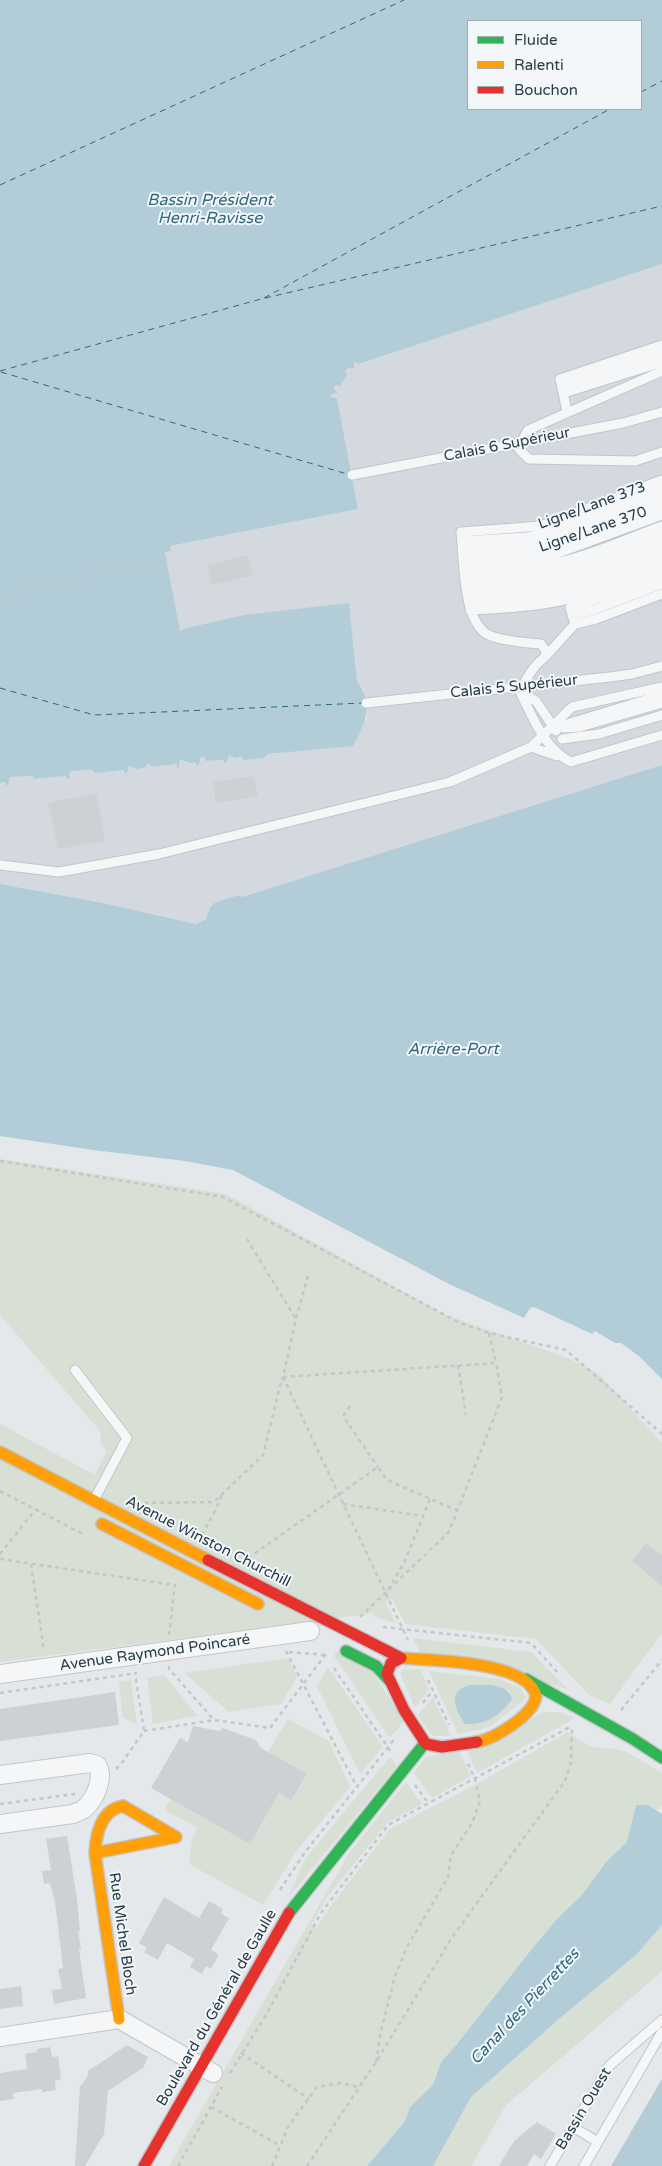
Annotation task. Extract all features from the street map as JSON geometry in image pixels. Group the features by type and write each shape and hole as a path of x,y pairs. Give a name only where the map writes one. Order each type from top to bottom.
{"street":[{"name":"Avenue Winston Churchill","path":"0,1452 378,1648 402,1658 502,1669 526,1679 584,1713"},
{"path":"88,1516 268,1610"},
{"path":"293,1622 314,1633"},
{"name":"Avenue Raymond Poincaré","path":"0,1674 314,1633"},
{"path":"335,1644 376,1666 389,1680 425,1744 436,1746 458,1744 494,1737 542,1706 565,1706 584,1713 633,1739 662,1758"},
{"path":"389,1680 389,1667 394,1661 402,1658"},
{"path":"526,1679 536,1693 536,1701 542,1706"},
{"name":"Boulevard du Général de Gaulle","path":"144,2166 215,2074 289,1913 326,1870 347,1840 425,1744"},
{"path":"0,1775 90,1763 97,1765 100,1769 98,1787 84,1810 73,1814 0,1824"},
{"name":"Rue Michel Bloch","path":"95,1852 176,1837 123,1806 118,1806 109,1813 97,1834 95,1852 119,2019"},
{"name":"Boulevard du Général de Gaulle","path":"303,1914 326,1870"},
{"path":"0,2037 119,2019 215,2074"}],"lane":[{"path":"562,386 662,344"},
{"path":"562,386 662,353"},
{"path":"562,386 662,362"},
{"path":"662,371 567,411 528,430 518,448 529,460 635,460 662,452"},
{"path":"562,386 567,411"},
{"name":"Calais 6 Supérieur","path":"352,475 623,423 662,412"},
{"name":"Ligne/Lane 373","path":"465,571 541,526 662,480"},
{"path":"465,571 528,536 544,533 662,489"},
{"path":"465,571 513,546 547,541 662,498"},
{"name":"Ligne/Lane 370","path":"465,571 523,553 551,547 662,506"},
{"path":"465,571 550,556 662,515"},
{"path":"465,571 520,569 554,564 662,526"},
{"path":"465,571 512,577 553,572 585,563 662,534"},
{"path":"465,571 515,585 548,581 592,568 662,543"},
{"path":"465,571 529,591 560,586 662,551"},
{"path":"465,571 530,600 563,593 662,559"},
{"path":"465,571 527,607 590,594 662,567"},
{"path":"465,571 476,623 482,631 491,636 541,644 546,651 545,657"},
{"path":"571,611 662,576"},
{"path":"571,611 593,610 662,584"},
{"path":"520,692 536,664 545,657 575,624 596,619 662,594"},
{"path":"571,611 575,624"},
{"name":"Calais 5 Supérieur","path":"366,703 610,677 632,674 662,666"},
{"path":"0,865 59,872 159,854 450,782 531,747 572,708 662,687"},
{"path":"520,692 536,701 562,739 599,737 662,721"},
{"path":"520,692 551,748 559,757"},
{"path":"580,723 662,695"},
{"path":"553,727 580,723 662,703"},
{"path":"599,737 662,715"},
{"path":"531,747 571,762 662,735"},
{"path":"75,1370 127,1438 94,1501"},
{"name":"Bassin Ouest","path":"552,2163 609,2066 662,2020"},
{"name":"Bassin Ouest","path":"584,2166 662,2032"},
{"path":"573,2127 598,2142"}],"path":[{"path":"0,597 48,583 167,560"},
{"path":"0,1161 223,1197 458,1322 489,1333 566,1350 662,1434"},
{"path":"247,1239 296,1319"},
{"path":"144,1503 214,1502 263,1455 308,1276"},
{"path":"358,1619 449,1532 502,1398 489,1333"},
{"path":"283,1377 496,1363"},
{"path":"458,1365 466,1415"},
{"path":"283,1377 475,1779 480,1801 472,1823 451,1855 448,1877 407,1947 395,1976 381,2031 376,2062"},
{"path":"350,1406 343,1416 387,1480 458,1511"},
{"path":"244,1560 378,1467"},
{"path":"386,1594 404,1563 430,1499"},
{"path":"343,1504 423,1516"},
{"path":"0,1554 36,1509"},
{"path":"0,1559 174,1586"},
{"path":"31,1564 46,1667"},
{"path":"326,1655 287,1652 356,1787"},
{"path":"144,1731 214,1720 270,1728 326,1655"},
{"path":"326,1655 428,1804"},
{"path":"617,1715 662,1660"},
{"path":"169,1669 214,1720"},
{"path":"0,1804 98,1787 121,1764 144,1731 135,1673"},
{"path":"278,1893 303,1855 410,1719"},
{"path":"573,1726 580,1729"},
{"path":"178,2166 211,2107 215,2074 241,2053 266,2014 321,1914 388,1825 573,1726"},
{"path":"307,2166 376,2062 453,1936 565,1781 571,1762 573,1726"},
{"path":"241,2053 309,2099"},
{"path":"272,2166 288,2127 316,2087 341,2083 359,2088"},
{"path":"616,2166 662,2085"},
{"path":"211,2107 281,2146"}],"shaded area":[{"path":"662,264 662,765 242,897 239,895 216,902 210,907 206,919 196,924 103,903 0,884 0,783 6,782 10,777 33,776 34,779 66,776 69,778 69,772 92,770 95,773 124,770 126,773 129,766 134,768 148,763 152,767 177,764 177,768 182,760 196,762 199,765 201,757 204,757 206,761 224,760 224,762 229,755 236,758 243,757 243,760 281,753 367,719 364,690 357,681 349,603 180,632 165,552 170,546 358,509 337,398 331,397 334,391 333,387 337,385 339,387 346,374 345,371 348,368 354,369 354,362 358,363"},
{"path":"0,1159 226,1194 446,1315 568,1358 599,1374 662,1443 662,1633 610,1704 589,1695 536,1639 405,1624 392,1598 386,1604 396,1623 372,1616 376,1613 0,1662 0,1424 95,1475 107,1451 101,1444 100,1431 0,1315"},
{"path":"413,1638 531,1652 568,1689 420,1652"},
{"path":"337,1651 369,1667 404,1721 390,1738 334,1656"},
{"path":"288,1658 297,1677 281,1704 229,1712 184,1673"},
{"path":"328,1667 383,1747 360,1774 317,1686"},
{"path":"420,1669 429,1690 415,1708 400,1674 403,1670"},
{"path":"429,1671 500,1679 520,1688 526,1698 490,1727 458,1734"},
{"path":"165,1675 197,1716 153,1724 147,1678"},
{"path":"131,1680 137,1724 123,1718 119,1682"},
{"path":"433,1697 451,1736 432,1736 418,1715"},
{"path":"544,1712 558,1712 575,1718 477,1773 467,1750"},
{"path":"288,1719 329,1741 350,1787 297,1850 263,1905 189,1864 192,1839 198,1828 164,1810 171,1799 250,1844 279,1793 291,1801 307,1775 268,1752"},
{"path":"568,1732 591,1747 610,1748 627,1752 662,1773 662,1805 657,1811 648,1805 636,1805 627,1842 606,1862 582,1895 557,1919 441,2062 433,2085 410,2107 405,2121 367,2166 169,2166 349,1853 406,1782 422,1804 388,1822 328,1896 311,1925 317,1928 326,1912 390,1829 480,1782"},
{"path":"459,1751 471,1776 432,1798 414,1773 426,1757"},
{"path":"390,1757 397,1766 288,1898 305,1859"},
{"path":"662,1925 662,1970 660,1973 506,2105 471,2166 433,2166 471,2097 559,2019 636,1955"}],"water":[{"name":"Bassin Président Henri-Ravisse","path":"0,0 662,0 662,264 358,364 354,362 354,369 348,368 345,371 347,375 339,387 337,385 333,387 337,393 332,394 331,397 337,398 358,509 170,546 171,551 165,552 180,631 244,615 349,603 357,681 366,698 367,706 364,721 353,746 268,754 264,758 243,760 242,757 236,758 229,755 227,762 224,763 224,760 206,761 204,757 201,757 199,765 196,765 196,762 190,763 182,760 177,768 177,764 152,767 148,763 146,767 137,769 129,766 127,773 124,773 124,770 95,773 92,770 72,771 69,773 69,779 66,776 33,779 33,776 10,777 8,785 6,785 6,782 0,783"},
{"name":"Arrière-Port","path":"662,765 662,1379 640,1357 621,1343 615,1343 595,1331 592,1334 534,1307 530,1308 524,1318 449,1284 233,1170 185,1161 0,1136 0,884 103,903 196,924 206,919 210,907 216,902 239,895 242,897"},
{"path":"469,1685 500,1687 512,1699 503,1710 492,1718 480,1723 465,1724 458,1713 455,1696 462,1688"},
{"name":"Canal des Pierrettes","path":"636,1805 648,1805 662,1814 662,1925 636,1955 559,2019 471,2097 433,2166 367,2166 405,2121 410,2107 433,2085 441,2062 557,1919 582,1895 606,1862 627,1842"},
{"path":"662,2079 662,2166 611,2166"}],"building":[{"path":"248,555 253,575 212,585 207,565"},
{"path":"254,776 258,796 216,803 213,782"},
{"path":"96,793 105,841 58,849 48,803"},
{"path":"646,1543 662,1555 662,1586 632,1561"},
{"path":"115,1692 119,1725 0,1741 0,1709"},
{"path":"193,1726 219,1731 223,1728 256,1740 261,1748 307,1774 291,1801 279,1793 250,1844 151,1788 180,1738 188,1742"},
{"path":"67,1836 77,1899 80,1931 78,1931 81,1949 79,1949 86,1998 54,2004 52,1990 62,1989 58,1969 63,1968 55,1902 50,1883 44,1884 42,1871 51,1870 46,1839"},
{"path":"164,1897 199,1918 209,1901 223,1909 221,1914 229,1918 211,1950 219,1955 211,1969 206,1966 202,1974 190,1967 194,1959 167,1943 158,1960 144,1952 147,1948 139,1943"},
{"path":"21,1986 23,2006 0,2009 0,1989"},
{"path":"127,2045 148,2057 143,2068 108,2091 104,2134 85,2166 75,2166 80,2085 82,2085 88,2075 88,2071"},
{"path":"50,2047 52,2057 58,2056 61,2079 55,2081 56,2090 42,2092 42,2089 13,2093 14,2099 0,2101 0,2073 27,2069 25,2054 37,2052 37,2049"},
{"path":"537,2122 556,2134 541,2159 534,2154 527,2166 499,2166 514,2141"}],"ferry route":[{"path":"0,185 404,0"},
{"path":"642,91 662,81"},
{"path":"264,298 608,110"},
{"path":"0,371 261,299 662,206"},
{"path":"1,372 347,474"},
{"path":"0,688 94,715 363,703"}],"traffic: fast":[{"path":"346,1651 376,1666 389,1680"},
{"path":"526,1679 633,1739 662,1758"},
{"path":"289,1913 425,1743"}],"traffic: slow":[{"path":"0,1452 208,1560"},
{"path":"102,1524 258,1604"},
{"path":"401,1658 455,1662 498,1669 516,1676 529,1684 536,1696 534,1703 528,1711 503,1731 477,1742"},
{"path":"95,1853 176,1837 123,1806 109,1812 98,1831 95,1853 119,2019"}],"traffic: jam":[{"path":"208,1560 401,1658"},
{"path":"401,1658 391,1663 387,1674 404,1710 426,1744 442,1747 477,1742"},
{"path":"144,2166 289,1913"}]}
